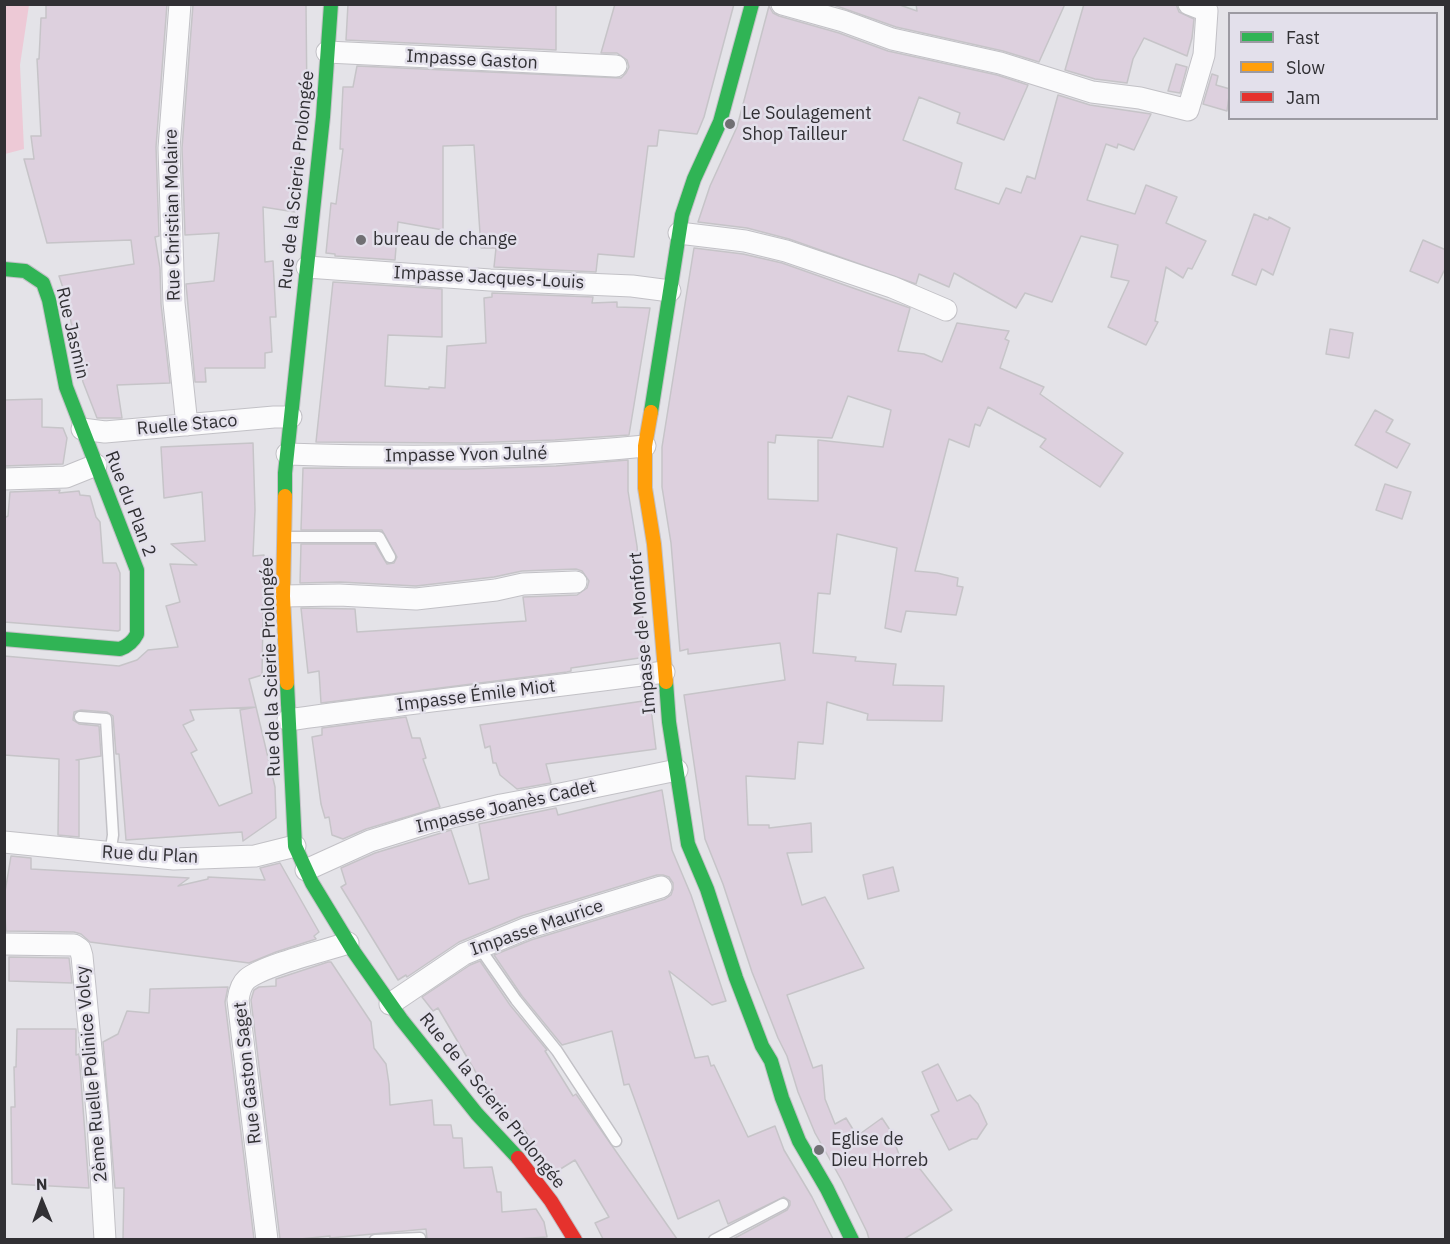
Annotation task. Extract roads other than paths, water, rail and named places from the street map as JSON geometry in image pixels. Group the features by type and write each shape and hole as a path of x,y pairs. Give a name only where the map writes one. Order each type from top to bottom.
{"street":[{"name":"Rue Christian Molaire","path":"180,4 169,148 174,303 187,424"},
{"name":"Rue de la Scierie Prolongée","path":"331,4 323,117 287,454 283,596 296,846 306,870 348,942 390,1004 479,1117 523,1164 559,1211 575,1239"},
{"name":"Impasse de Monfort","path":"752,4 720,122 694,179 682,215 645,446 645,488 654,544 669,722 688,844 707,889 736,978 762,1046 771,1061 782,1098 799,1141 852,1239"},
{"path":"782,4 843,21 892,39 1000,63 1092,92 1140,98 1188,110 1204,55 1207,11 1189,4"},
{"name":"Impasse Gaston","path":"327,52 616,66"},
{"path":"679,233 745,241 786,251 892,287 946,310"},
{"name":"Impasse Jacques-Louis","path":"307,267 490,280 621,285 670,291"},
{"name":"Rue Jasmin","path":"4,269 25,271 43,283 49,300 66,387 82,429"},
{"name":"Ruelle Staco","path":"82,429 105,432 291,417"},
{"name":"Rue du Plan 2","path":"4,639 120,649 134,642 137,634 136,570 82,429"},
{"name":"Impasse Yvon Julné","path":"287,454 485,457 645,446"},
{"path":"4,479 66,477 96,465"},
{"path":"283,596 339,595 416,598 496,590 523,584 576,582"},
{"name":"Impasse Émile Miot","path":"288,720 414,702 534,690 664,672"},
{"name":"Impasse Joanès Cadet","path":"306,870 370,841 431,822 501,805 677,770"},
{"name":"Rue du Plan","path":"4,842 174,859 255,856 296,846"},
{"name":"Impasse Maurice","path":"390,1004 464,954 479,947 526,928 661,887"},
{"name":"Rue Gaston Saget","path":"267,1239 238,1000 240,989 246,979 267,969 348,942"},
{"name":"2ème Ruelle Polinice Volcy","path":"4,944 75,945 80,949 98,1122 105,1239"}],"lane":[{"path":"284,537 379,537 390,557"},
{"path":"80,717 106,719 113,835 110,854"},
{"path":"479,947 516,1000 557,1052 616,1141"},
{"path":"714,1239 783,1204"},
{"path":"375,1239 420,1238"}],"place":[{"name":"Le Soulagement Shop Tailleur","path":"730,124"},
{"name":"bureau de change","path":"361,240"},
{"name":"Eglise de Dieu Horreb","path":"819,1150"}]}
